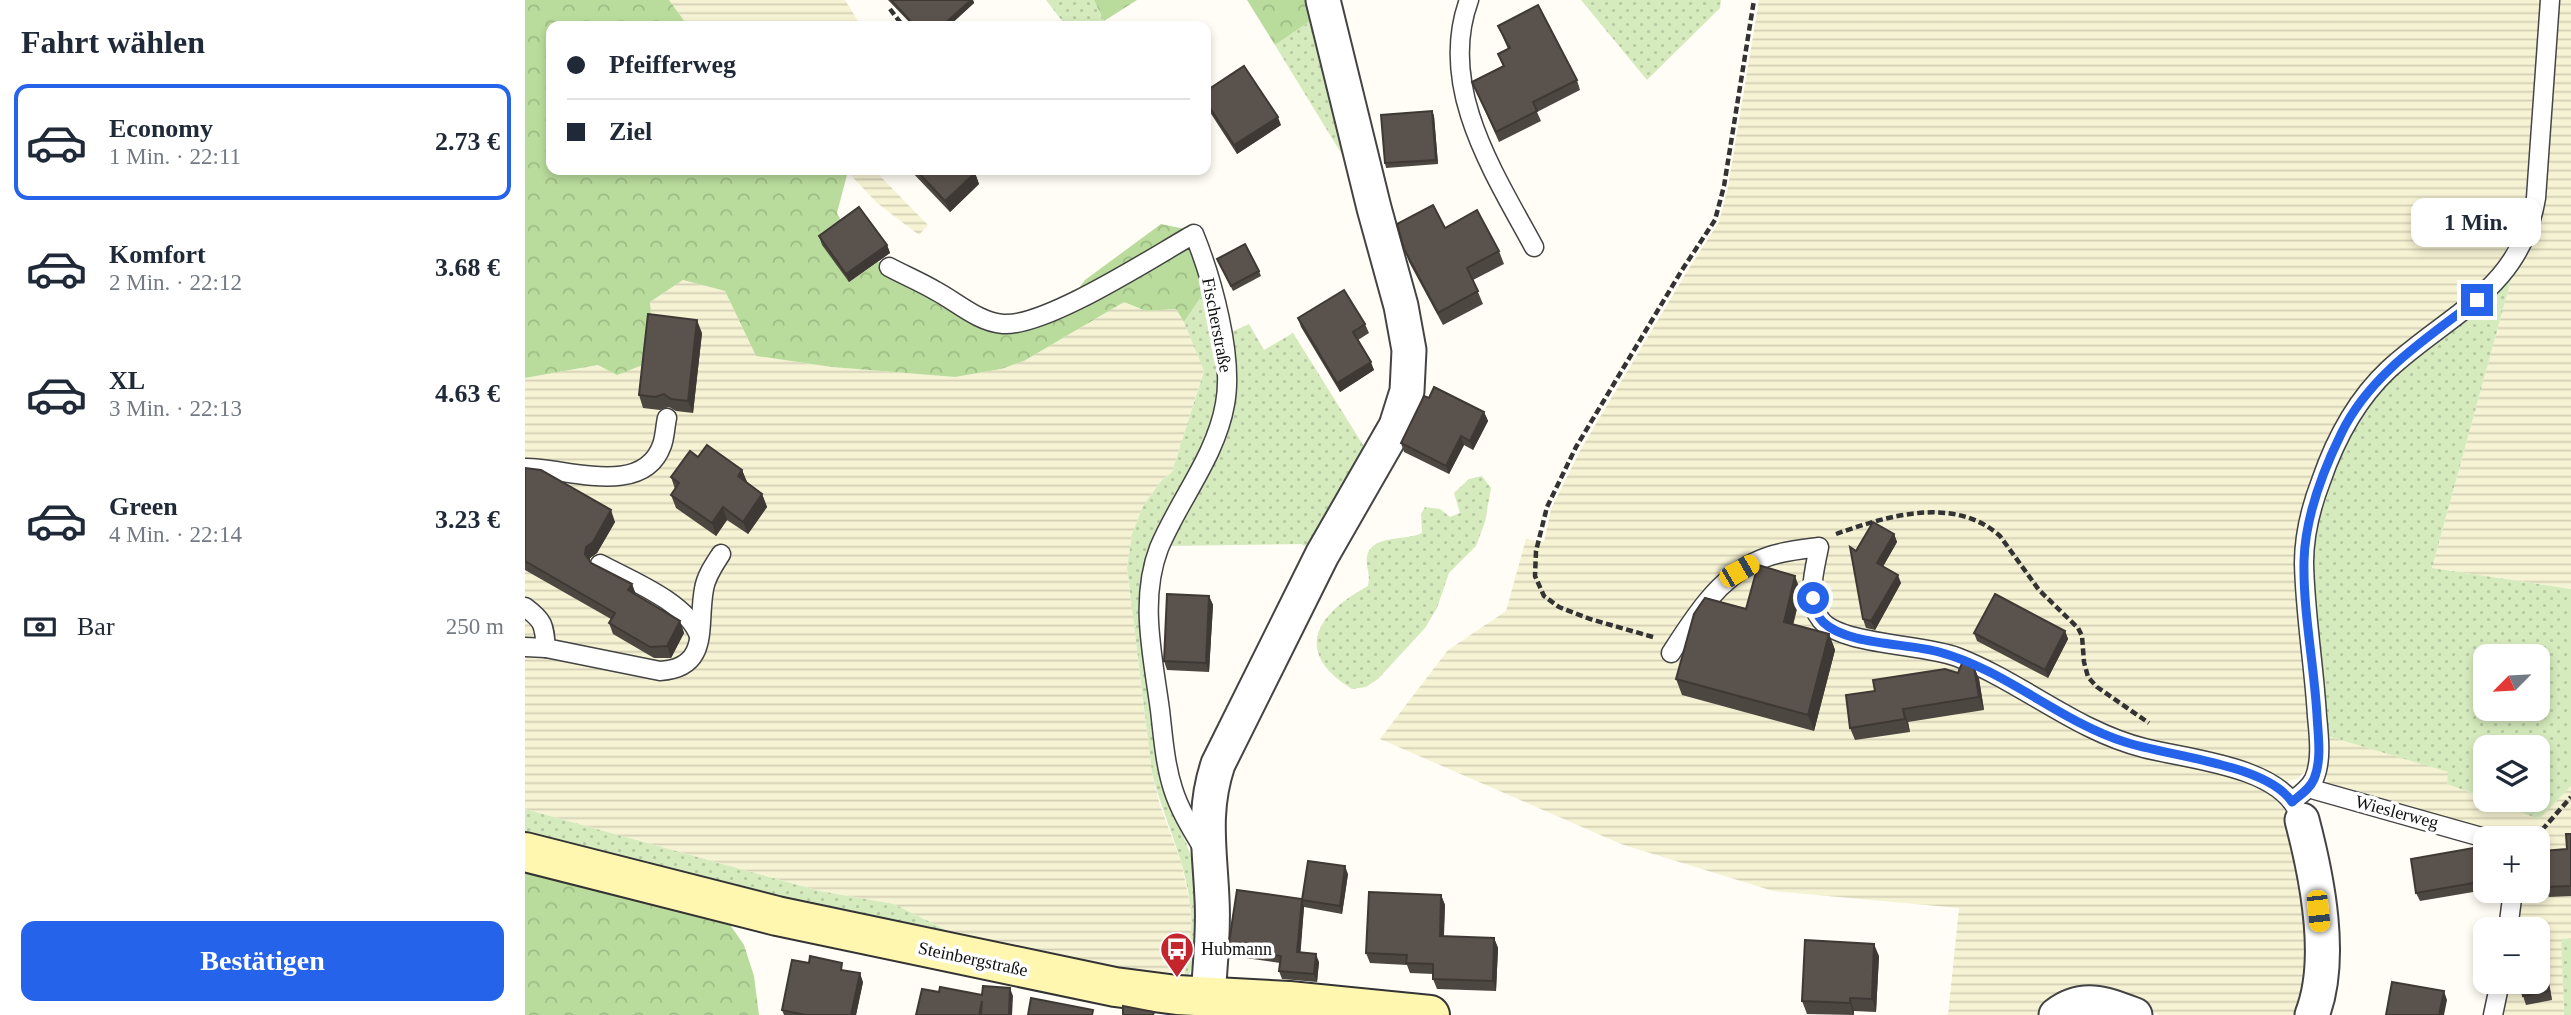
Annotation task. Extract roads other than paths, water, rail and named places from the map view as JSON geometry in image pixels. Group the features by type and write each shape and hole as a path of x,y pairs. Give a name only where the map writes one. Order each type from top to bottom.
{"street":[{"name":"Fischerstraße","path":"1201,1003 1212,914 1207,806 1218,764 1322,555 1396,426 1407,391 1409,350 1404,317 1323,0"},
{"path":"2301,803 2320,928 2322,978 2312,1015"},
{"name":"Steinbergstraße","path":"525,852 830,928 1201,1003 1289,1001 1430,1015"},
{"path":"2056,1015 2076,1003 2090,1001 2135,1015"}],"lane":[{"path":"1469,0 1458,40 1459,72 1464,96 1498,181 1534,247"},
{"path":"1674,648 1707,602 1739,571 1768,557 1819,547 1813,580 1813,598 1815,611 1821,621 1831,628 1863,639 1956,657 1982,668 2103,734 2143,748 2234,769 2271,783 2301,803 2316,771 2319,739 2304,562 2305,538 2318,491 2341,432 2370,391 2388,370 2477,300 2496,282 2519,250 2533,215 2537,188 2550,0"},
{"name":"Fischerstraße","path":"889,267 967,310 1002,324 1016,323 1064,307 1194,234 1202,254 1223,339 1228,382 1226,404 1219,429 1177,508 1159,550 1150,584 1148,619 1172,787 1181,810 1209,859"},
{"path":"525,468 614,478 629,474 655,458 662,445 667,418"},
{"path":"525,647 546,648 660,671 688,664 697,648 704,587 721,554"},
{"path":"600,564 671,603 695,626 699,636"},
{"path":"525,607 539,617 544,626 546,648"},
{"name":"Wieslerweg","path":"2301,803 2473,836"},
{"path":"2493,1015 2497,994"}],"place":[{"name":"Hubmann","path":"1177,979"}]}
